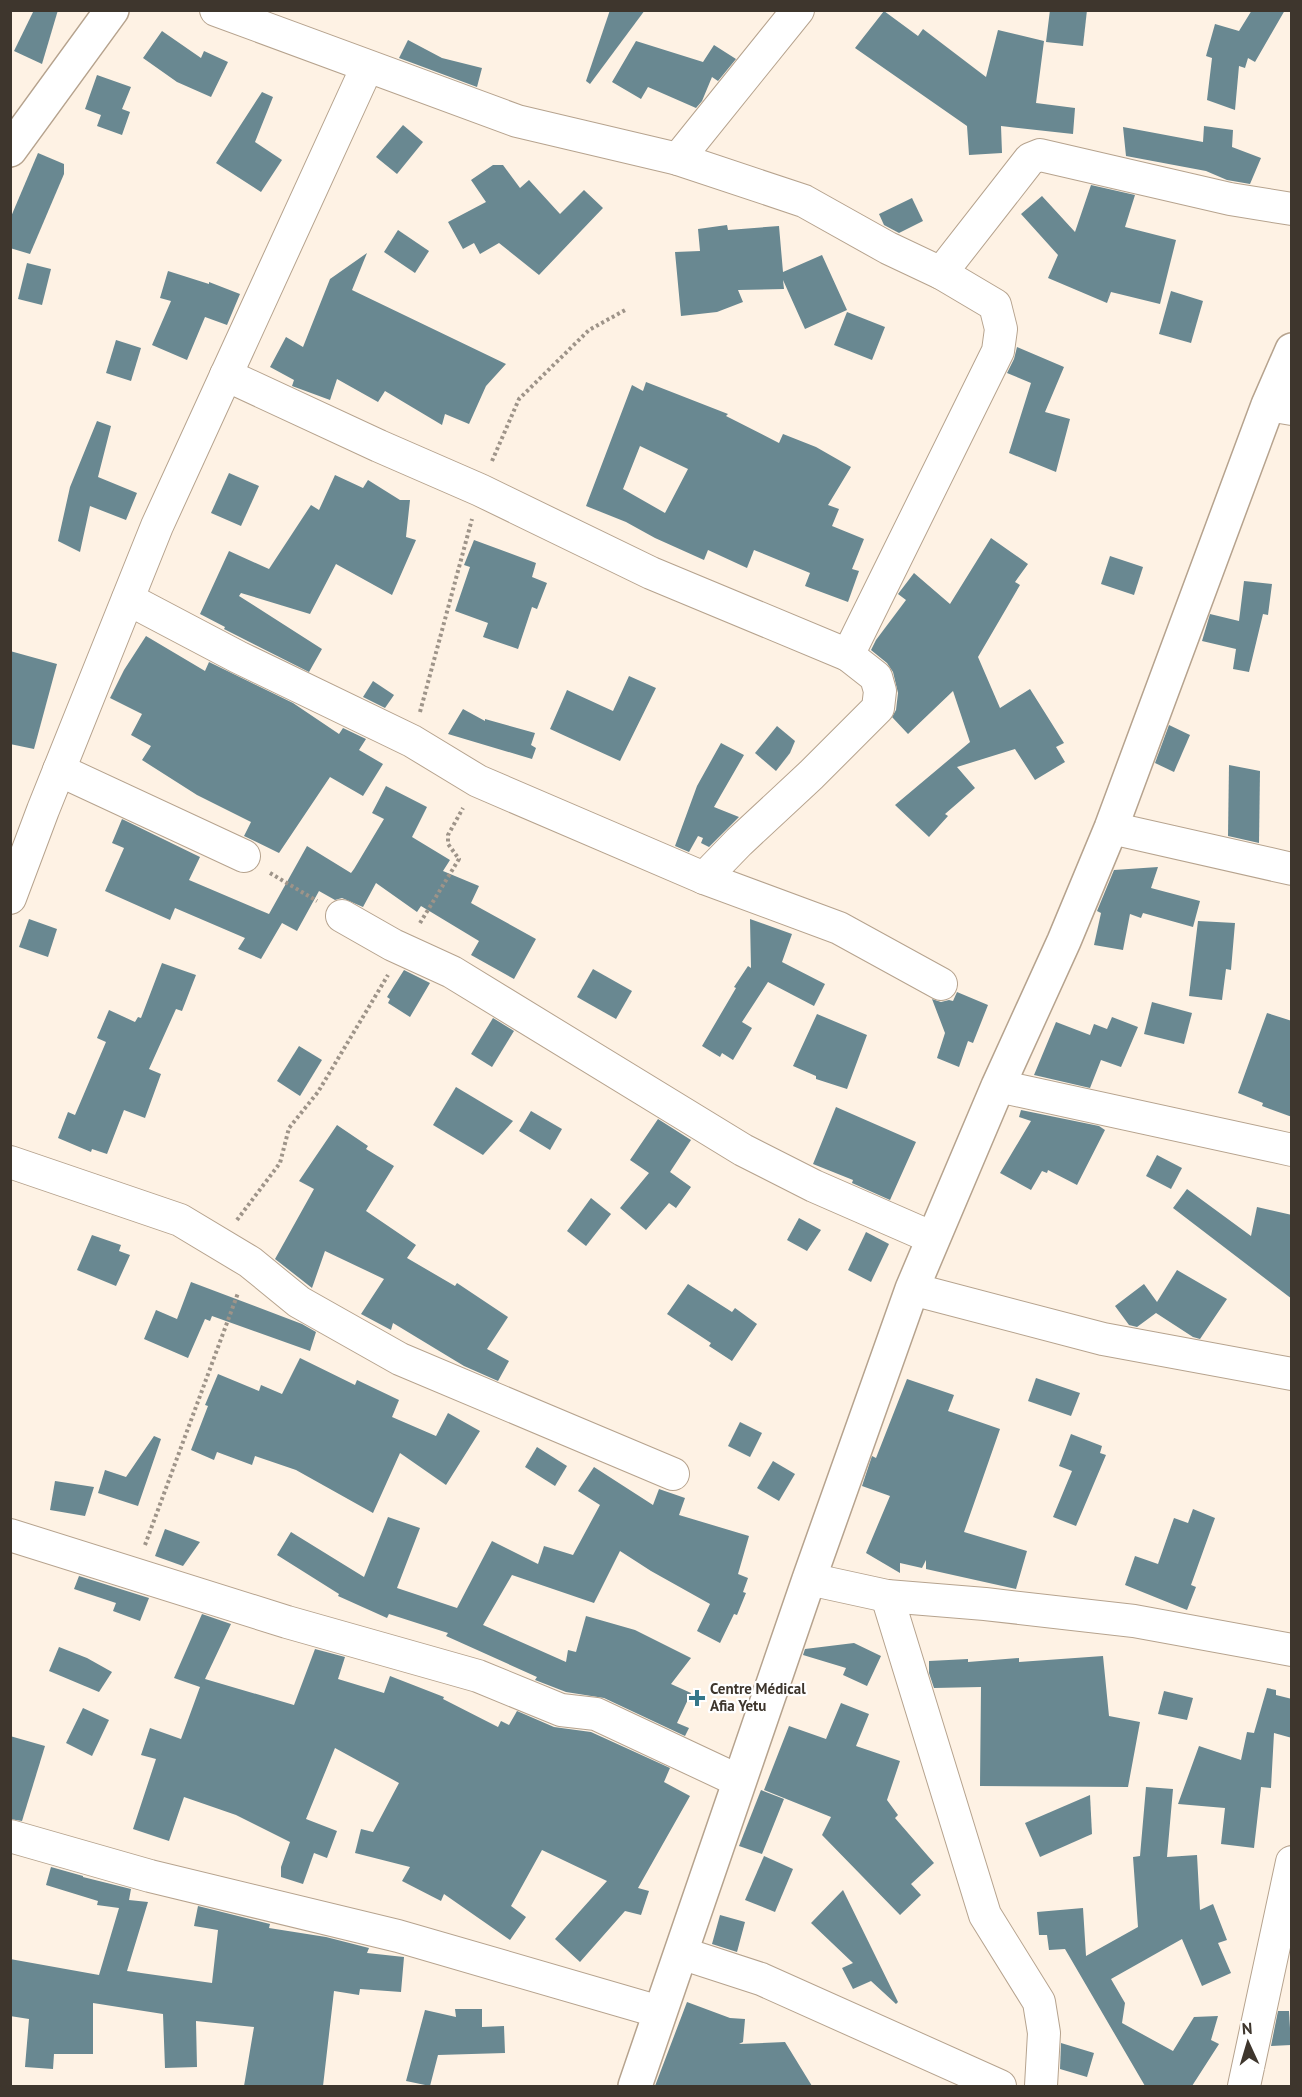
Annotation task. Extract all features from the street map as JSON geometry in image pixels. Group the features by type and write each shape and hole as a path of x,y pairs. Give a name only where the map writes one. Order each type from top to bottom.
{"street":[{"path":"10,150 112,10"},
{"path":"216,10 517,121 678,159 804,201 888,248 940,273 995,305 1001,329 998,351 848,655"},
{"path":"678,159 798,10"},
{"path":"10,898 157,526 367,67"},
{"path":"940,273 1030,159 1040,155 1230,199 1292,209"},
{"path":"635,2086 912,1289 1111,828 1280,407 1292,350"},
{"path":"226,375 480,490 651,573 848,655 876,677 880,691 878,708 812,775 739,842 704,878"},
{"path":"128,599 238,657 412,741 478,781 704,878 839,928 941,984"},
{"path":"59,770 244,856"},
{"path":"1111,828 1292,869"},
{"path":"342,916 403,950 452,972 743,1150 814,1186 933,1238"},
{"path":"998,1086 1292,1150"},
{"path":"10,1162 180,1220 250,1262 299,1302 400,1359 673,1473"},
{"path":"912,1289 1103,1339 1292,1374"},
{"path":"10,1535 287,1622 478,1676 561,1710 596,1714 740,1781"},
{"path":"810,1579 886,1596 1134,1621 1292,1650"},
{"path":"886,1596 985,1915 1039,2002 1044,2033 1041,2086"},
{"path":"10,1836 150,1876 398,1936 660,2012"},
{"path":"1244,2086 1292,1862"},
{"path":"681,1953 761,1979 1000,2086"}],"path":[{"path":"412,741 480,490 519,399 589,330 627,309"},
{"path":"219,1244 280,1164 289,1128 318,1092 459,859 448,844 448,835 478,781"},
{"path":"244,856 342,916"},
{"path":"135,1575 166,1484 250,1262"}],"building":[{"path":"34,10 58,10 42,64 14,51"},
{"path":"610,10 645,10 590,84 586,81"},
{"path":"1050,10 1087,10 1083,46 1046,42"},
{"path":"1252,10 1285,10 1255,62 1248,58 1245,68 1239,66 1235,110 1207,100 1212,58 1206,56 1215,24 1239,31"},
{"path":"884,11 918,36 923,29 986,77 998,30 1044,41 1036,103 1075,108 1073,134 1001,126 1002,153 969,155 967,126 855,48"},
{"path":"162,31 201,58 204,51 228,62 211,97 177,82 143,58"},
{"path":"408,40 442,58 482,68 477,87 399,58"},
{"path":"636,41 703,62 714,45 736,59 718,81 712,77 702,101 696,108 648,87 641,99 612,82"},
{"path":"97,75 131,87 122,109 130,112 122,135 97,126 101,115 85,109"},
{"path":"262,92 273,97 255,142 282,160 261,192 216,163"},
{"path":"403,125 423,142 397,174 376,157"},
{"path":"1204,126 1233,130 1232,147 1261,158 1250,184 1227,180 1206,171 1126,156 1123,127 1203,142"},
{"path":"38,153 64,164 64,174 30,254 10,248 10,219"},
{"path":"493,165 503,165 520,188 529,180 560,214 584,190 603,208 539,275 499,243 480,254 474,243 463,249 448,222 486,202 471,180"},
{"path":"1091,185 1135,195 1125,227 1176,240 1160,304 1111,292 1107,303 1048,278 1058,255 1021,214 1042,196 1075,232"},
{"path":"912,198 923,221 899,233 884,225 879,214"},
{"path":"727,225 728,230 779,226 783,272 822,255 847,310 805,329 783,280 784,289 738,290 743,302 717,312 681,316 675,252 700,251 698,229"},
{"path":"398,230 429,251 415,273 384,252"},
{"path":"367,253 352,290 506,364 486,386 469,424 445,414 442,425 385,391 378,402 337,379 330,400 292,386 294,380 270,367 286,337 303,347 330,279"},
{"path":"27,263 51,269 42,305 18,299"},
{"path":"168,271 209,284 209,282 240,294 227,325 205,317 187,360 152,345 171,301 160,298"},
{"path":"1171,291 1203,301 1191,343 1159,334"},
{"path":"847,312 885,327 872,360 834,345"},
{"path":"116,340 141,348 131,381 106,373"},
{"path":"1017,347 1064,367 1045,412 1070,419 1056,472 1009,453 1031,383 1007,373"},
{"path":"646,382 728,414 726,416 779,443 783,434 816,447 851,467 828,505 839,509 832,526 864,539 852,569 859,571 848,602 805,586 810,573 754,550 747,568 708,550 704,560 626,522 586,506 632,385 643,391","holes":["640,446 688,469 665,513 623,489"]},
{"path":"97,421 111,426 98,477 137,493 126,520 90,506 80,552 58,541 70,487"},
{"path":"229,473 259,486 241,526 211,513"},
{"path":"335,475 363,488 368,480 400,500 410,500 406,537 416,540 392,595 336,564 310,614 241,593 239,596 322,649 309,672 224,629 225,627 200,614 229,551 269,569 311,505 319,510"},
{"path":"991,538 1028,564 1015,582 1020,585 978,657 1000,708 1030,689 1064,743 1056,747 1065,762 1035,780 1015,749 957,767 975,788 945,814 948,816 929,837 895,805 970,742 953,691 908,734 892,717 896,710 898,693 893,672 887,663 871,650 906,600 898,594 914,573 950,604"},
{"path":"474,540 536,563 532,577 547,583 537,609 532,607 518,649 483,637 488,623 455,611 470,567 464,565"},
{"path":"1110,556 1143,567 1134,595 1101,584"},
{"path":"1244,581 1272,584 1268,615 1263,614 1249,672 1233,669 1236,649 1202,641 1210,614 1239,621"},
{"path":"146,636 205,671 209,662 293,703 339,734 343,728 366,739 359,750 383,764 363,796 330,777 279,853 244,836 251,822 197,795 142,760 151,746 131,735 142,714 110,698 124,670"},
{"path":"10,651 57,664 34,749 10,744"},
{"path":"629,676 656,688 620,761 550,729 567,690 613,711"},
{"path":"373,681 394,695 385,708 363,697"},
{"path":"463,709 485,721 485,719 535,733 531,745 536,748 532,759 448,734"},
{"path":"1169,725 1190,735 1174,772 1155,763"},
{"path":"777,726 795,741 790,753 776,771 755,753"},
{"path":"721,743 744,755 714,807 739,817 709,847 701,843 703,838 698,836 689,852 675,846 697,786"},
{"path":"1229,765 1260,771 1259,843 1228,836"},
{"path":"386,786 427,807 412,837 450,860 443,871 479,886 471,903 536,939 514,979 471,955 479,941 421,906 417,912 376,883 363,907 342,898 335,900 319,891 297,931 282,923 261,959 238,949 245,938 175,908 170,920 105,891 124,848 112,843 122,819 200,857 189,880 269,914 307,846 351,873 384,819 372,813"},
{"path":"1158,867 1151,888 1200,901 1193,927 1143,913 1141,918 1130,914 1123,950 1094,945 1101,913 1097,911 1114,870"},
{"path":"29,919 57,929 48,957 19,947"},
{"path":"750,919 792,934 782,962 825,984 814,1006 768,982 742,1022 752,1028 733,1060 722,1053 720,1057 702,1046 736,988 734,987 748,966 751,968"},
{"path":"1198,921 1235,923 1231,970 1226,969 1222,1000 1189,996"},
{"path":"162,963 196,975 182,1011 176,1009 149,1069 161,1074 145,1118 124,1110 107,1154 92,1149 91,1152 58,1138 68,1112 75,1115 106,1042 97,1038 109,1010 135,1022 138,1017 141,1018"},
{"path":"593,969 632,991 616,1019 577,997"},
{"path":"404,970 430,983 410,1017 388,1003 390,999 387,997"},
{"path":"957,992 988,1005 973,1043 968,1041 959,1067 937,1058 945,1033 932,999 941,1002 953,1001"},
{"path":"1152,1002 1192,1013 1184,1044 1144,1034"},
{"path":"1267,1013 1292,1021 1292,1117 1262,1106 1263,1103 1238,1093"},
{"path":"817,1014 867,1035 847,1089 816,1079 816,1076 793,1066"},
{"path":"1112,1017 1138,1027 1121,1067 1101,1060 1090,1088 1034,1075 1056,1022 1090,1035 1094,1024 1107,1029"},
{"path":"493,1018 514,1031 492,1067 471,1054"},
{"path":"299,1046 322,1060 300,1096 277,1081"},
{"path":"456,1087 513,1121 483,1155 433,1125"},
{"path":"836,1107 916,1142 890,1200 852,1183 853,1180 813,1164"},
{"path":"1021,1110 1099,1126 1105,1130 1077,1185 1048,1170 1047,1173 1042,1171 1031,1190 1000,1173 1031,1121 1019,1117"},
{"path":"531,1111 562,1129 550,1150 519,1131"},
{"path":"658,1119 691,1140 670,1172 691,1187 676,1208 669,1203 646,1230 620,1208 649,1173 630,1160"},
{"path":"337,1125 368,1146 366,1149 394,1166 366,1211 416,1245 407,1258 455,1286 457,1283 508,1317 487,1349 509,1361 498,1381 464,1366 393,1323 391,1330 361,1314 384,1279 325,1251 312,1288 275,1259 314,1189 299,1181"},
{"path":"1157,1155 1182,1168 1171,1189 1146,1176"},
{"path":"1187,1189 1251,1236 1257,1207 1292,1215 1292,1299 1173,1208"},
{"path":"591,1198 611,1214 586,1246 567,1231"},
{"path":"799,1218 821,1230 807,1251 787,1240"},
{"path":"866,1232 889,1244 871,1282 848,1270"},
{"path":"92,1235 121,1245 119,1251 130,1255 116,1286 77,1270"},
{"path":"1177,1270 1227,1299 1200,1339 1193,1337 1156,1313 1137,1327 1129,1325 1115,1306 1144,1284 1157,1302"},
{"path":"191,1282 302,1324 316,1332 310,1351 212,1316 210,1321 205,1319 188,1358 144,1339 156,1310 177,1319"},
{"path":"688,1284 732,1312 735,1308 757,1324 732,1361 709,1346 711,1343 667,1314"},
{"path":"300,1358 355,1385 357,1380 399,1400 392,1417 436,1436 448,1413 480,1431 446,1485 400,1453 373,1513 296,1470 255,1456 252,1465 217,1452 214,1460 191,1450 208,1406 205,1405 218,1374 259,1391 261,1385 282,1394"},
{"path":"1036,1378 1080,1393 1071,1416 1028,1401"},
{"path":"907,1379 954,1395 948,1411 1000,1429 964,1532 1027,1551 1016,1589 926,1569 926,1560 922,1568 900,1563 900,1573 866,1553 890,1496 862,1486 872,1456 876,1458"},
{"path":"740,1422 762,1433 750,1457 728,1446"},
{"path":"1071,1434 1102,1446 1100,1453 1106,1455 1076,1526 1053,1517 1072,1471 1059,1466"},
{"path":"154,1436 161,1439 138,1506 98,1493 105,1470 126,1477"},
{"path":"537,1447 567,1466 555,1486 525,1467"},
{"path":"773,1461 795,1474 779,1501 757,1488"},
{"path":"594,1467 653,1505 659,1489 685,1498 679,1515 749,1536 738,1574 748,1578 743,1592 746,1593 737,1615 734,1614 720,1643 697,1631 710,1604 620,1551 594,1603 512,1575 483,1625 566,1662 568,1650 576,1652 586,1616 635,1630 691,1658 671,1684 691,1693 677,1723 689,1728 685,1736 604,1698 566,1692 535,1680 537,1677 446,1636 448,1633 389,1614 387,1618 338,1596 339,1594 277,1555 291,1532 364,1577 388,1517 420,1528 397,1588 457,1608 492,1541 538,1564 544,1546 573,1555 600,1505 578,1491"},
{"path":"55,1481 94,1487 85,1516 50,1510"},
{"path":"1193,1509 1215,1518 1191,1585 1196,1587 1187,1610 1125,1585 1135,1556 1158,1564 1174,1518 1188,1523"},
{"path":"165,1529 200,1542 183,1566 155,1556"},
{"path":"79,1576 149,1598 140,1621 113,1611 116,1603 74,1589"},
{"path":"202,1614 231,1624 205,1679 294,1705 315,1649 345,1657 338,1679 384,1693 390,1676 444,1697 443,1699 498,1727 501,1721 509,1725 517,1711 554,1727 591,1732 670,1768 664,1782 690,1796 638,1888 649,1891 641,1915 625,1911 580,1962 555,1939 607,1881 542,1850 511,1906 526,1917 510,1940 444,1894 441,1901 402,1881 410,1867 355,1853 361,1829 373,1832 399,1783 335,1748 306,1819 337,1831 327,1858 314,1853 303,1884 281,1877 281,1867 290,1842 236,1815 184,1797 169,1841 133,1829 156,1759 141,1755 150,1728 181,1739 200,1687 174,1678"},
{"path":"854,1643 881,1656 867,1686 843,1675 846,1668 803,1655 805,1649"},
{"path":"59,1647 87,1658 112,1672 99,1692 49,1671"},
{"path":"1103,1656 1109,1716 1140,1722 1128,1787 980,1786 981,1687 934,1688 929,1673 929,1661 968,1659 968,1662 1019,1658 1019,1662"},
{"path":"1267,1688 1276,1690 1276,1695 1292,1699 1292,1738 1274,1733 1271,1788 1261,1787 1254,1848 1221,1844 1225,1808 1178,1804 1199,1746 1241,1760 1247,1732 1254,1733"},
{"path":"1164,1691 1193,1698 1187,1720 1158,1714"},
{"path":"841,1703 869,1714 856,1746 900,1761 887,1800 898,1815 895,1818 934,1863 911,1884 921,1895 900,1915 822,1835 831,1817 764,1790 789,1726 826,1739"},
{"path":"83,1708 109,1720 92,1756 66,1743"},
{"path":"10,1736 45,1746 22,1821 10,1819"},
{"path":"1146,1787 1173,1789 1167,1857 1197,1855 1200,1910 1213,1904 1227,1940 1218,1943 1231,1973 1202,1986 1182,1939 1111,1979 1125,2003 1122,2023 1173,2051 1194,2017 1218,2016 1211,2040 1219,2044 1192,2086 1145,2086 1065,1949 1049,1950 1047,1935 1039,1935 1037,1912 1083,1908 1086,1956 1138,1927 1133,1857 1140,1856"},
{"path":"761,1790 784,1799 762,1854 739,1846"},
{"path":"1090,1795 1092,1834 1040,1857 1025,1823"},
{"path":"764,1856 793,1869 775,1912 745,1900"},
{"path":"51,1867 131,1889 129,1900 148,1902 127,1971 212,1983 218,1930 194,1926 198,1906 270,1924 269,1928 326,1937 369,1948 367,1953 404,1957 401,1992 360,1989 359,1995 334,1991 323,2086 244,2086 254,2027 196,2021 197,2067 165,2068 163,2014 93,2003 93,2054 54,2054 53,2069 25,2067 29,2019 10,2016 10,1959 99,1975 119,1908 97,1905 98,1901 46,1885"},
{"path":"843,1890 898,2002 896,2004 871,1981 853,1989 842,1968 853,1963 811,1923"},
{"path":"720,1915 745,1922 737,1952 712,1944"},
{"path":"687,2002 730,2018 745,2019 743,2042 739,2044 785,2042 812,2086 655,2086"},
{"path":"455,2009 482,2009 482,2027 504,2026 505,2053 438,2055 430,2086 406,2081 425,2010 456,2017"},
{"path":"1278,2011 1289,2011 1291,2045 1271,2046"},
{"path":"1061,2043 1094,2053 1087,2077 1060,2069"}],"place":[{"name":"Centre Médical Afia Yetu","path":"697,1698"}]}
